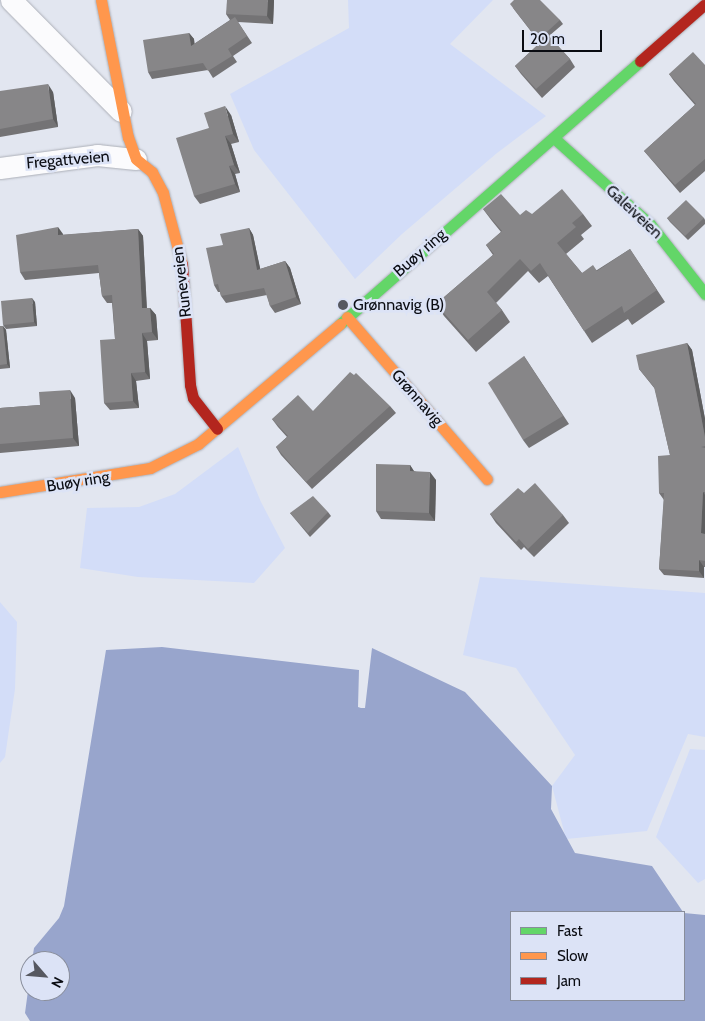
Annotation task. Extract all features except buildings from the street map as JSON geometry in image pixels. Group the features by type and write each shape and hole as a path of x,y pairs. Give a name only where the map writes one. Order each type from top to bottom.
{"street":[{"name":"Runeveien","path":"11,0 121,111"},
{"name":"Runeveien","path":"101,0 121,111 136,159 152,172 163,193 177,236 185,282 190,385 193,398 217,429"},
{"name":"Buøy ring","path":"0,492 97,480 150,468 180,454 217,429 554,138 705,4"},
{"name":"Galeiveien","path":"554,138 650,224 705,294"},
{"name":"Fregattveien","path":"0,168 82,156 113,155 136,159"},
{"name":"Grønnavig","path":"347,317 486,479"}],"shaded area":[{"path":"348,0 493,0 450,44 546,116 497,153 402,234 355,279 254,150 230,94 349,28"},
{"path":"238,447 261,502 285,548 254,583 138,577 80,568 87,508 139,507 175,494"},
{"path":"480,577 705,593 705,737 688,734 647,831 566,839 552,786 575,755 516,668 463,655"},
{"path":"0,602 17,622 15,689 5,757 0,763"},
{"path":"162,647 359,670 358,707 365,708 372,648 465,692 552,786 551,809 575,853 652,866 682,911 510,911 510,1001 685,1001 685,913 705,915 705,1021 30,1021 25,1013 27,1001 70,1001 70,951 34,951 59,918 64,906 106,650"},
{"path":"690,749 705,750 705,879 698,883 656,837"}],"traffic: fast":[{"path":"340,324 640,61"},
{"path":"554,138 650,224 705,294"}],"traffic: slow":[{"path":"101,0 128,137 136,159 152,172 163,193 182,264"},
{"path":"347,317 487,479"},
{"path":"0,492 150,468 198,444 340,324"}],"traffic: jam":[{"path":"640,61 705,4"},
{"path":"182,264 190,385 193,398 217,429"}],"place":[{"name":"Grønnavig (B)","path":"343,305"}]}
